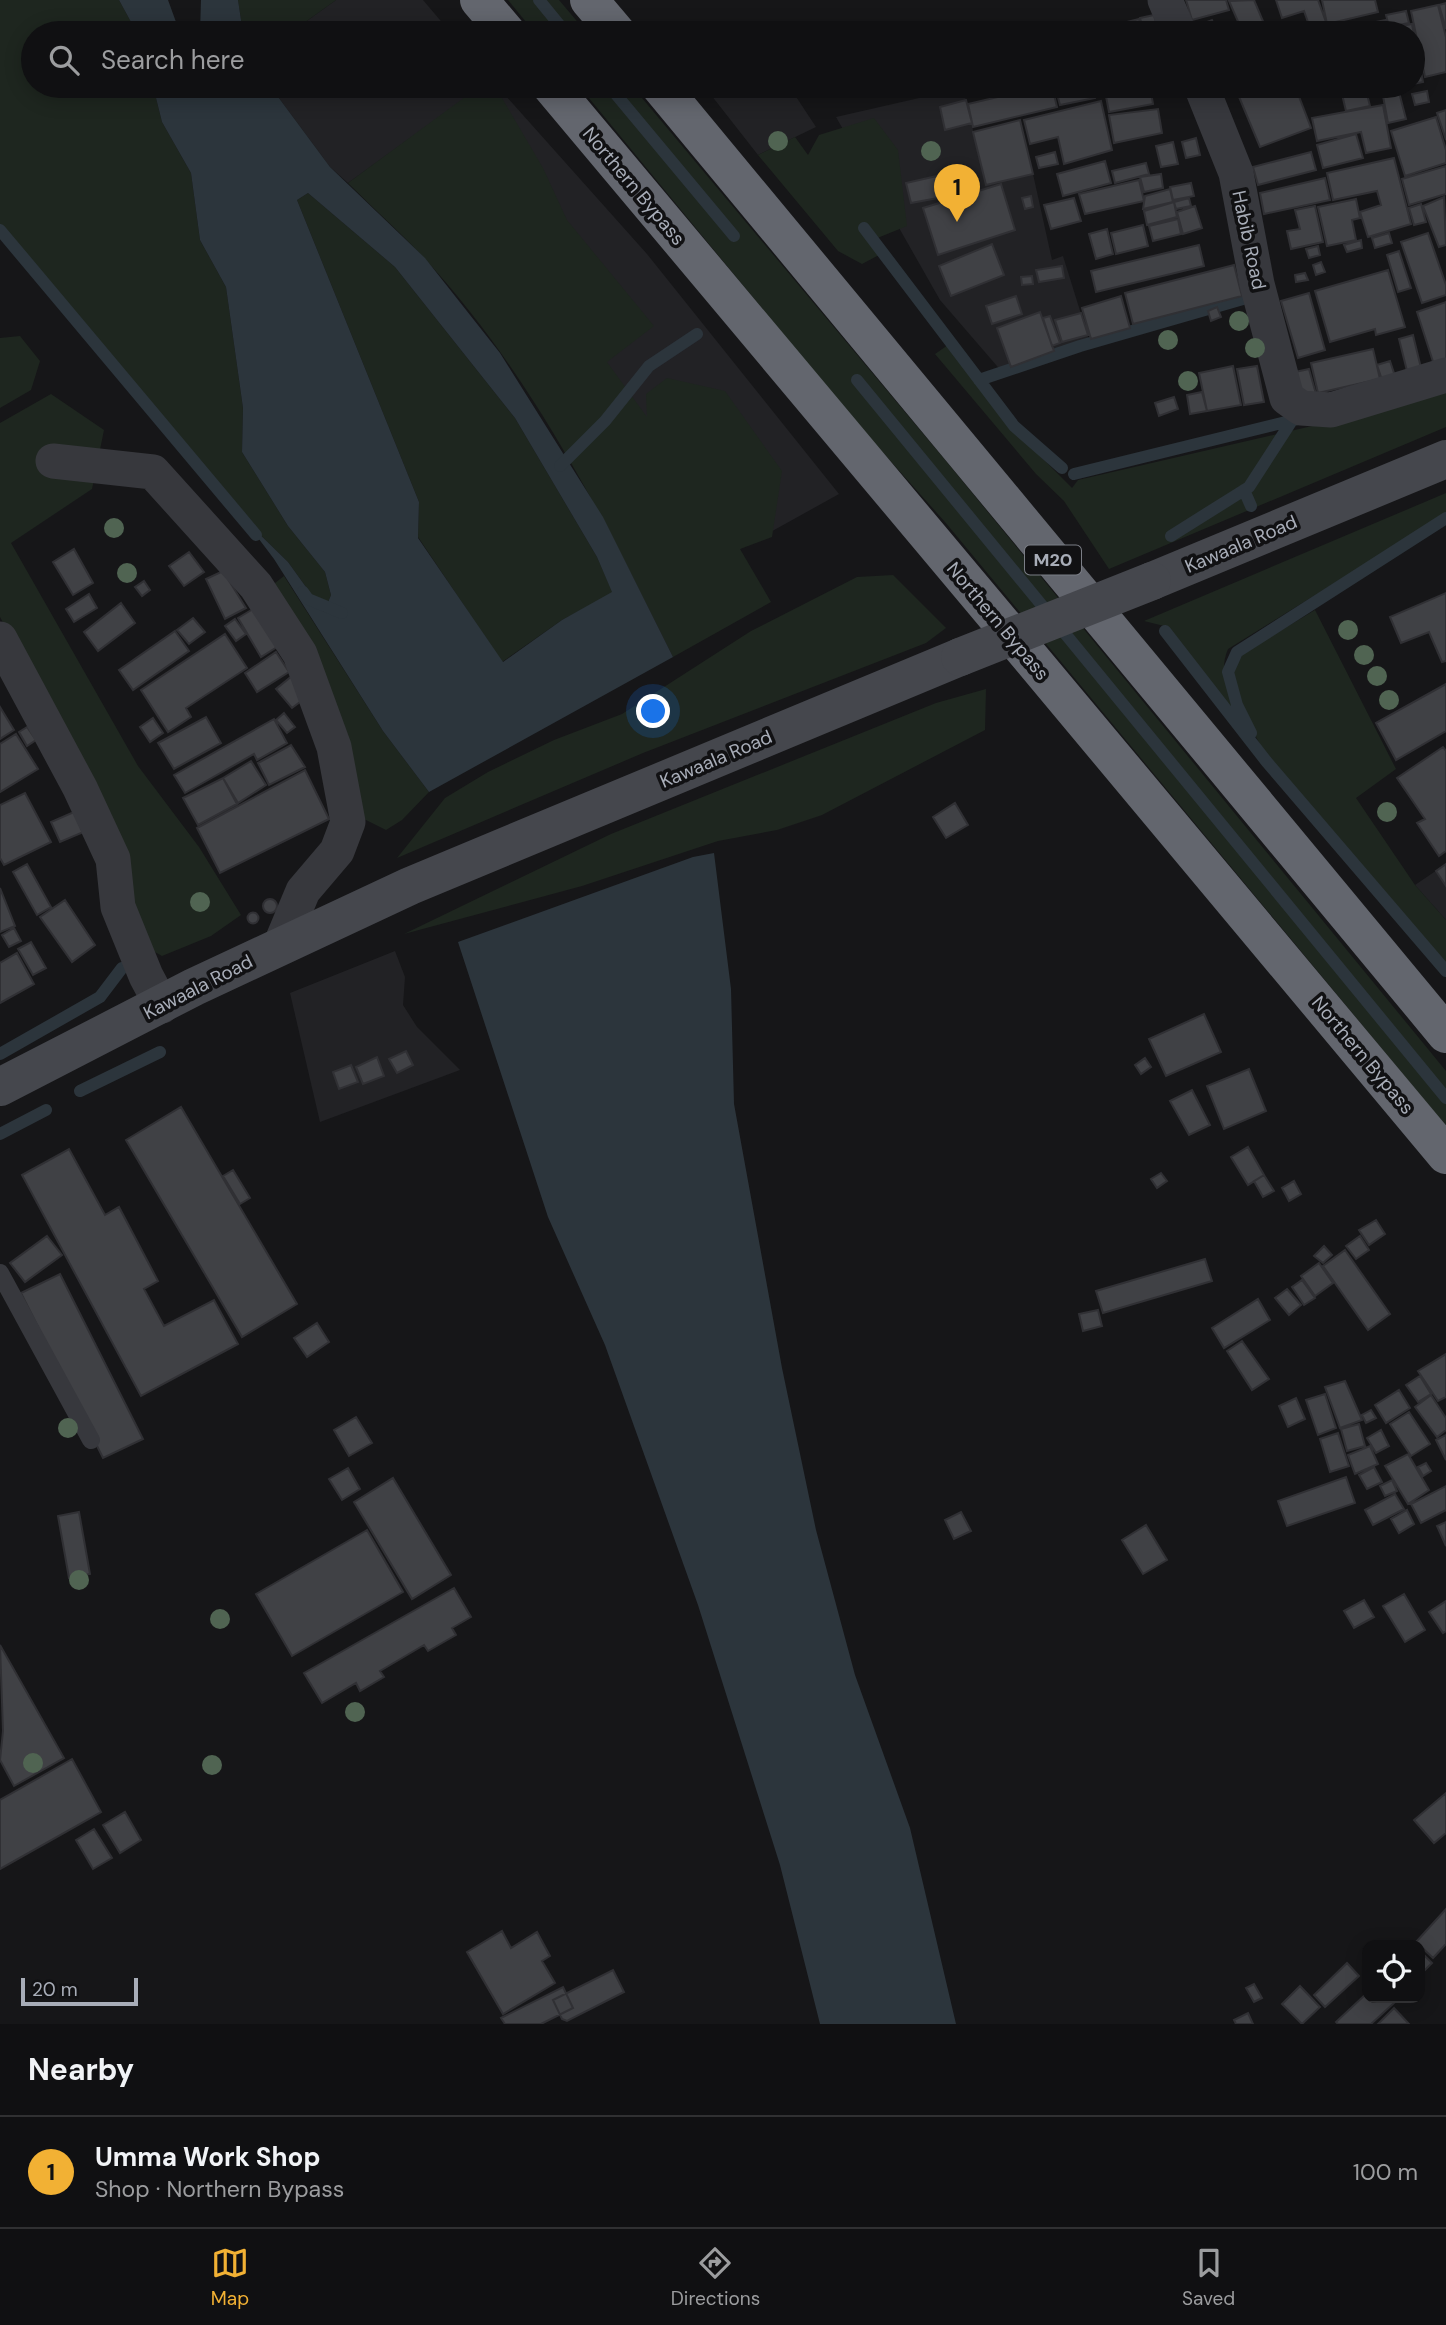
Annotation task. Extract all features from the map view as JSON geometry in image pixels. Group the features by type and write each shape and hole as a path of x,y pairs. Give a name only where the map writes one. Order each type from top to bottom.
{"highway":[{"path":"479,0 497,21"},
{"path":"589,0 607,21"},
{"name":"Northern Bypass","path":"561,98 926,536 1181,834 1446,1155"},
{"name":"M20","path":"670,98 1446,1034"}],"street":[{"path":"1165,0 1174,21"},
{"name":"Habib Road","path":"1206,98 1236,173 1257,284 1287,398 1301,408 1331,410 1446,375"},
{"path":"53,460 153,472 256,586 300,654 334,747 348,822 337,851 303,891 281,946"},
{"name":"Kawaala Road","path":"0,1086 281,946 410,886 960,657 1446,460"},
{"path":"0,639 80,788 113,859 118,907 146,976 162,1006"}],"lane":[{"path":"0,1273 91,1440"}],"shaded area":[{"path":"0,0 119,0 130,21 21,21 21,98 156,98 162,122 191,173 200,240 226,287 243,408 242,452 288,526 325,572 331,595 324,612 288,562 243,518 0,230"},
{"path":"119,0 168,0 176,21 130,21"},
{"path":"201,0 238,0 241,21 200,21"},
{"path":"238,0 336,0 307,21 241,21"},
{"path":"336,0 423,0 441,21 307,21"},
{"path":"508,0 559,0 577,21 525,21"},
{"path":"156,98 279,98 330,167 425,258 500,353 603,517 673,657 429,792 383,731 274,559 243,518 288,562 324,612 331,595 325,572 288,526 242,452 243,408 226,287 200,240 191,173 162,122","holes":["308,193 395,267 515,418 597,557 612,592 562,620 503,662 418,538 419,502 297,200"]},
{"path":"279,98 508,98 647,254 839,494 740,549 413,136 348,183 330,167"},
{"path":"464,98 502,98 543,168 567,220 654,326 607,362 647,417 646,394 667,378 725,391 782,471 772,537 740,549 771,602 673,657 592,500 531,398 498,349 463,302 424,258 348,183"},
{"path":"589,98 642,98 946,461 1446,1071 1446,1126 945,522 853,419"},
{"path":"713,98 797,98 816,127 758,155"},
{"path":"919,98 965,98 986,185 1033,174 1052,260 1063,256 1091,346 1003,373 940,300 836,117"},
{"path":"874,118 898,150 907,226 870,241 879,255 862,264 838,251 758,155 795,137 808,155 819,135"},
{"path":"308,193 395,267 515,418 597,557 613,593 562,620 502,662 418,537 419,502 297,200"},
{"path":"20,336 40,361 31,390 0,408 0,338"},
{"path":"948,345 1012,428 1072,488 1078,480 1381,410 1446,392 1446,427 1109,569 1064,501 1036,474 935,354"},
{"path":"51,394 104,430 92,489 11,543 138,766 199,847 241,915 211,936 162,956 146,947 91,786 0,617 0,423"},
{"path":"1446,493 1446,514 1228,649 1225,680 1231,700 1246,730 1164,626 1144,621"},
{"path":"893,575 946,628 926,643 643,753 397,858 445,798 488,772 554,740 622,714 751,631 857,577"},
{"path":"284,576 383,731 429,792 402,820 386,830 360,817 266,590"},
{"path":"1315,610 1396,769 1356,798 1415,885 1446,920 1446,969 1268,760 1240,706 1230,674 1243,653"},
{"path":"986,689 985,730 822,815 777,830 718,841 582,886 404,934 611,834 936,703"},
{"path":"714,853 731,989 734,1104 782,1368 816,1530 855,1675 910,1828 956,2024 820,2024 780,1865 698,1605 605,1345 548,1217 458,942 693,857"},
{"path":"1446,864 1446,920 1415,885"},
{"path":"395,951 405,977 403,1005 417,1027 460,1070 320,1122 290,993"}],"building":[{"path":"1186,0 1226,0 1229,10 1192,20"},
{"path":"1254,0 1263,21 1238,21 1229,1"},
{"path":"1276,0 1318,0 1326,21 1308,21 1304,11 1282,18"},
{"path":"1322,0 1375,0 1378,12 1340,21 1326,21"},
{"path":"1446,3 1446,29 1439,5"},
{"path":"1438,5 1446,37 1446,72 1425,77 1425,21 1413,21 1411,11"},
{"path":"1406,11 1408,21 1388,21 1386,15"},
{"path":"1154,15 1156,21 1141,21 1140,18"},
{"path":"1425,91 1429,102 1415,105 1413,98 1425,98"},
{"path":"993,98 1055,98 1057,107 973,127 968,104"},
{"path":"1058,98 1095,98 1060,105"},
{"path":"1106,98 1152,98 1153,104 1109,112"},
{"path":"1240,98 1300,98 1311,128 1260,147"},
{"path":"1343,98 1368,98 1370,106 1346,111"},
{"path":"1383,98 1401,98 1406,119 1388,123"},
{"path":"966,100 972,123 945,130 940,107"},
{"path":"1101,101 1112,150 1064,164 1058,137 1030,144 1024,120"},
{"path":"1383,105 1391,148 1366,153 1361,132 1317,141 1312,118"},
{"path":"1158,109 1162,133 1114,143 1109,115"},
{"path":"1446,110 1446,140 1437,113"},
{"path":"1436,117 1446,150 1446,163 1405,176 1391,131"},
{"path":"1020,120 1033,174 986,185 973,132"},
{"path":"1356,134 1363,158 1323,168 1317,145"},
{"path":"1196,138 1200,155 1186,158 1182,142"},
{"path":"1173,142 1178,164 1161,167 1156,146"},
{"path":"1055,152 1058,164 1039,168 1036,157"},
{"path":"1311,152 1316,170 1258,185 1253,167"},
{"path":"1394,158 1411,224 1368,237 1360,212 1381,205 1377,191 1333,200 1327,173"},
{"path":"1105,161 1111,183 1063,196 1057,174"},
{"path":"1146,163 1149,174 1115,183 1112,171"},
{"path":"1446,166 1446,194 1409,205 1402,179"},
{"path":"959,171 965,193 911,203 906,183"},
{"path":"1161,174 1163,188 1144,192 1140,177"},
{"path":"1325,178 1330,200 1264,214 1260,193"},
{"path":"1139,180 1144,201 1085,214 1079,194"},
{"path":"1191,183 1194,196 1173,200 1170,187"},
{"path":"1001,184 1015,230 938,255 923,208"},
{"path":"1170,189 1173,202 1143,209 1145,196"},
{"path":"1031,196 1033,207 1025,209 1022,198"},
{"path":"1444,197 1446,245 1439,247 1423,206"},
{"path":"1074,198 1081,221 1051,229 1044,205"},
{"path":"1189,198 1191,206 1176,209 1174,202"},
{"path":"1356,199 1360,218 1352,220 1356,240 1327,246 1318,207"},
{"path":"1174,202 1177,217 1147,225 1144,211"},
{"path":"1421,204 1426,222 1414,225 1409,208"},
{"path":"1195,206 1202,228 1183,234 1177,212"},
{"path":"1315,206 1323,242 1291,249 1287,231 1300,229 1295,210"},
{"path":"1178,219 1181,234 1153,241 1149,226"},
{"path":"1143,225 1148,246 1116,254 1111,233"},
{"path":"1107,229 1113,254 1096,259 1089,234"},
{"path":"1389,233 1392,243 1375,248 1372,238"},
{"path":"1428,233 1446,285 1446,295 1422,303 1401,242"},
{"path":"1361,240 1362,248 1347,252 1344,245"},
{"path":"992,244 1004,275 951,296 939,266"},
{"path":"1199,245 1204,266 1096,292 1091,271"},
{"path":"1318,246 1320,255 1309,258 1306,249"},
{"path":"1399,251 1411,288 1398,292 1387,255"},
{"path":"1321,262 1325,272 1316,275 1313,265"},
{"path":"1234,265 1242,296 1133,324 1125,293"},
{"path":"1062,266 1064,278 1039,282 1036,270"},
{"path":"1388,270 1405,327 1376,335 1375,329 1330,342 1315,291"},
{"path":"1305,273 1308,280 1296,282 1295,275"},
{"path":"1032,276 1033,284 1022,285 1021,277"},
{"path":"1309,293 1325,350 1298,358 1281,301"},
{"path":"1016,296 1022,314 992,324 986,306"},
{"path":"1121,296 1130,328 1091,339 1082,308"},
{"path":"1446,302 1446,368 1436,371 1417,312"},
{"path":"1217,307 1221,317 1211,321 1208,311"},
{"path":"1040,312 1054,351 1011,367 997,328"},
{"path":"1081,313 1088,335 1062,342 1055,320"},
{"path":"1050,316 1060,343 1052,346 1043,318"},
{"path":"1413,335 1421,368 1407,371 1399,339"},
{"path":"1373,349 1380,379 1318,393 1311,363"},
{"path":"1390,361 1395,376 1382,380 1377,365"},
{"path":"1233,366 1241,405 1207,411 1199,373"},
{"path":"1257,366 1264,402 1244,405 1237,369"},
{"path":"1309,369 1316,394 1301,397 1295,372"},
{"path":"1202,392 1207,411 1190,414 1187,395"},
{"path":"1174,397 1178,409 1159,416 1155,403"},
{"path":"74,549 93,583 73,595 53,562"},
{"path":"189,552 204,572 184,586 169,566"},
{"path":"223,571 246,608 225,619 206,579"},
{"path":"144,581 150,590 142,596 135,587"},
{"path":"1446,593 1446,661 1442,662 1429,632 1401,643 1390,617"},
{"path":"89,594 97,608 74,622 66,609"},
{"path":"121,603 135,623 98,651 84,632"},
{"path":"253,609 277,647 261,657 238,618"},
{"path":"193,618 205,632 189,644 177,630"},
{"path":"235,619 246,634 236,641 225,626"},
{"path":"175,631 189,651 133,690 119,670"},
{"path":"225,634 247,668 186,708 191,717 168,732 141,690"},
{"path":"276,652 289,672 257,692 245,673"},
{"path":"292,676 308,696 292,708 276,689"},
{"path":"1446,684 1446,731 1396,760 1376,723"},
{"path":"0,707 14,730 0,739"},
{"path":"284,713 295,727 287,733 276,720"},
{"path":"206,717 221,743 174,769 158,743"},
{"path":"153,718 163,733 150,742 140,727"},
{"path":"274,719 287,743 257,760 254,754 185,793 174,775"},
{"path":"27,727 36,740 27,746 19,732"},
{"path":"16,734 38,769 0,792 0,744"},
{"path":"291,745 305,767 269,785 258,763"},
{"path":"1443,747 1446,751 1446,851 1439,856 1417,823 1425,819 1397,778"},
{"path":"251,761 266,785 238,803 223,778"},
{"path":"305,770 329,819 220,873 197,828"},
{"path":"223,778 237,804 198,825 183,798"},
{"path":"25,793 51,842 4,865 0,858 0,805"},
{"path":"955,803 968,825 946,838 933,817"},
{"path":"83,808 93,828 60,842 51,822"},
{"path":"27,864 51,907 37,915 13,872"},
{"path":"1446,864 1446,886 1436,871"},
{"path":"0,888 15,926 0,932"},
{"path":"267,899 273,899 277,906 273,913 267,913 263,909 263,903"},
{"path":"65,900 95,945 72,962 40,917"},
{"path":"253,912 259,918 253,924 247,918"},
{"path":"14,928 21,941 9,947 2,935"},
{"path":"31,942 46,968 33,975 18,949"},
{"path":"17,953 34,984 0,1003 0,963"},
{"path":"1204,1014 1221,1052 1166,1076 1149,1039"},
{"path":"406,1051 413,1065 397,1073 389,1059"},
{"path":"377,1057 384,1076 363,1084 356,1067"},
{"path":"1145,1058 1151,1067 1141,1074 1135,1065"},
{"path":"351,1065 358,1082 339,1089 333,1072"},
{"path":"1249,1069 1266,1111 1224,1129 1207,1086"},
{"path":"1192,1090 1210,1125 1189,1135 1170,1101"},
{"path":"181,1107 297,1304 242,1337 126,1140"},
{"path":"1248,1147 1264,1175 1248,1185 1231,1157"},
{"path":"69,1149 105,1215 119,1207 158,1281 144,1289 164,1326 214,1300 238,1344 141,1396 22,1175"},
{"path":"233,1170 250,1198 240,1204 223,1176"},
{"path":"1161,1173 1167,1181 1157,1188 1151,1179"},
{"path":"1264,1175 1274,1191 1263,1197 1254,1181"},
{"path":"1294,1181 1301,1194 1289,1201 1282,1188"},
{"path":"1376,1220 1385,1234 1369,1245 1359,1230"},
{"path":"47,1236 62,1255 25,1282 10,1263"},
{"path":"1360,1236 1369,1250 1356,1259 1346,1246"},
{"path":"1324,1246 1332,1255 1323,1263 1314,1256"},
{"path":"1345,1250 1390,1314 1368,1330 1323,1266"},
{"path":"1205,1259 1212,1281 1103,1313 1096,1291"},
{"path":"1319,1263 1333,1283 1315,1296 1301,1276"},
{"path":"60,1274 143,1439 103,1458 21,1293"},
{"path":"1302,1280 1315,1298 1304,1305 1292,1287"},
{"path":"1287,1289 1301,1305 1289,1315 1275,1298"},
{"path":"1258,1299 1270,1320 1224,1348 1212,1328"},
{"path":"1098,1310 1102,1326 1083,1331 1079,1314"},
{"path":"317,1323 329,1342 307,1357 294,1338"},
{"path":"1242,1341 1269,1379 1252,1390 1227,1351"},
{"path":"1446,1354 1446,1397 1438,1401 1418,1371"},
{"path":"1420,1376 1431,1394 1418,1402 1406,1385"},
{"path":"1345,1381 1362,1420 1340,1428 1325,1387"},
{"path":"1399,1390 1410,1408 1386,1423 1375,1405"},
{"path":"1325,1394 1336,1428 1318,1435 1306,1400"},
{"path":"1431,1395 1446,1418 1446,1430 1437,1437 1415,1407"},
{"path":"1296,1398 1305,1419 1288,1427 1279,1406"},
{"path":"1371,1410 1376,1418 1366,1423 1362,1415"},
{"path":"1409,1412 1430,1444 1411,1456 1390,1424"},
{"path":"356,1417 372,1443 349,1456 334,1430"},
{"path":"1359,1424 1365,1446 1347,1451 1341,1429"},
{"path":"1381,1430 1389,1446 1376,1453 1367,1438"},
{"path":"1338,1433 1349,1466 1330,1472 1320,1439"},
{"path":"1446,1435 1446,1460 1436,1440"},
{"path":"1370,1446 1378,1464 1355,1474 1348,1455"},
{"path":"1408,1454 1429,1490 1408,1504 1385,1466"},
{"path":"1426,1463 1431,1471 1423,1476 1418,1467"},
{"path":"1374,1467 1382,1482 1367,1489 1359,1475"},
{"path":"348,1468 360,1489 342,1500 329,1479"},
{"path":"1346,1477 1355,1503 1287,1526 1278,1501"},
{"path":"393,1478 451,1575 412,1599 354,1502"},
{"path":"1392,1480 1397,1491 1385,1496 1380,1486"},
{"path":"1446,1486 1446,1510 1421,1523 1411,1504"},
{"path":"1395,1494 1404,1509 1373,1525 1365,1510"},
{"path":"1407,1510 1414,1524 1399,1533 1391,1519"},
{"path":"79,1512 90,1574 69,1578 58,1516"},
{"path":"961,1512 971,1531 954,1539 945,1520"},
{"path":"1446,1522 1446,1546 1437,1526"},
{"path":"1146,1525 1167,1560 1143,1574 1122,1540"},
{"path":"367,1530 403,1592 292,1656 256,1594"},
{"path":"454,1588 471,1617 452,1628 456,1635 428,1651 424,1645 380,1671 384,1677 360,1691 356,1683 322,1703 304,1673"},
{"path":"1404,1594 1425,1630 1405,1642 1383,1606"},
{"path":"1364,1600 1374,1617 1354,1628 1344,1611"},
{"path":"1446,1601 1446,1631 1443,1633 1429,1612"},
{"path":"0,1645 64,1758 14,1786 0,1760 3,1731"},
{"path":"72,1759 101,1812 0,1869 0,1800"},
{"path":"1446,1793 1446,1833 1434,1843 1414,1820"},
{"path":"125,1812 141,1840 120,1853 103,1825"},
{"path":"94,1829 112,1858 93,1869 76,1840"},
{"path":"1446,1909 1446,1944 1433,1958 1425,1950 1425,1940 1418,1940"},
{"path":"502,1931 511,1948 537,1932 550,1956 542,1961 555,1983 503,2014 467,1952"},
{"path":"1425,1956 1432,1963 1425,1970"},
{"path":"1347,1963 1359,1976 1325,2007 1314,1995"},
{"path":"613,1970 624,1992 567,2021 562,2019 553,2000"},
{"path":"1254,1984 1262,1998 1254,2002 1246,1988"},
{"path":"1300,1986 1320,2007 1302,2024 1282,2004"},
{"path":"563,1987 573,2008 541,2024 505,2024 501,2018"},
{"path":"1362,1998 1362,2003 1394,2003 1371,2024 1336,2022"},
{"path":"1394,2008 1409,2024 1378,2024"},
{"path":"1248,2013 1253,2024 1236,2024 1234,2020"}],"waterway":[{"path":"539,0 556,21"},
{"path":"619,98 734,236"},
{"path":"864,228 1014,426 1062,468"},
{"path":"0,230 256,535"},
{"path":"979,380 1080,346 1243,299"},
{"path":"560,466 605,421 649,366 697,334"},
{"path":"857,380 1446,1098"},
{"path":"1074,474 1302,418"},
{"path":"1171,536 1249,487 1293,419"},
{"path":"1244,490 1251,506"},
{"path":"1251,733 1237,705 1228,672 1237,652 1446,518"},
{"path":"303,592 308,599 342,613"},
{"path":"1165,631 1266,761 1446,971"},
{"path":"0,1054 100,997 122,968"},
{"path":"80,1091 160,1052"},
{"path":"0,1134 46,1110"}],"place":[{"name":"Umma Work Shop","path":"957,222"}]}
